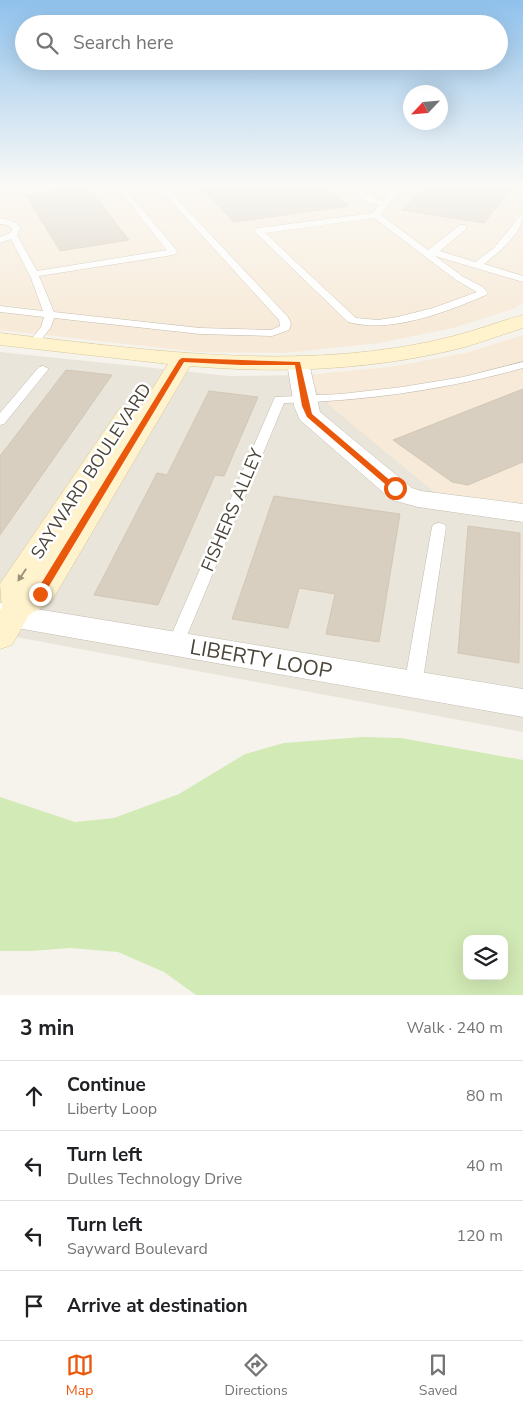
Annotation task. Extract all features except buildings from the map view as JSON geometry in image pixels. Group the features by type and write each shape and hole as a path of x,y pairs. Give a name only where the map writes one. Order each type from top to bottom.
{"street":[{"path":"0,339 173,359 241,363 298,363 356,359 426,348 483,335 523,321"},
{"name":"SAYWARD BOULEVARD","path":"8,619 40,594 173,359"},
{"path":"298,363 304,399 309,415 402,494 418,499 523,513"},
{"name":"LIBERTY LOOP","path":"8,619 175,644 523,704"}],"lane":[{"path":"33,274 173,252 158,233"},
{"path":"0,309 200,331 272,333 285,328 286,323 284,320 205,233"},
{"path":"261,233 352,320 361,324 378,323 439,310 483,293 480,289 459,278 430,252 404,233"},
{"path":"430,252 455,233"},
{"path":"477,265 497,250 510,233"},
{"path":"0,240 13,235 47,302 50,314 49,321 33,343"},
{"path":"430,252 523,279"},
{"path":"304,399 373,394 437,386 523,365"},
{"path":"0,421 43,368"},
{"name":"FISHERS ALLEY","path":"175,644 279,400 304,399"},
{"path":"0,404 13,406"},
{"path":"413,686 439,527"}],"shaded area":[{"path":"0,233 523,233 523,303 513,309 453,328 379,343 285,353 198,352 0,330"},
{"path":"523,335 523,506 439,496 331,407 304,375 390,367 466,353"},
{"path":"0,352 230,376 304,375 523,506 523,732 0,634"}],"green space":[{"path":"363,737 401,738 523,760 523,995 196,995 164,972 118,952 70,948 0,951 0,797 75,822 114,818 179,794 245,754 284,743"}],"route":[{"path":"40,594 182,360 270,364 298,363 309,415 395,488"}]}
